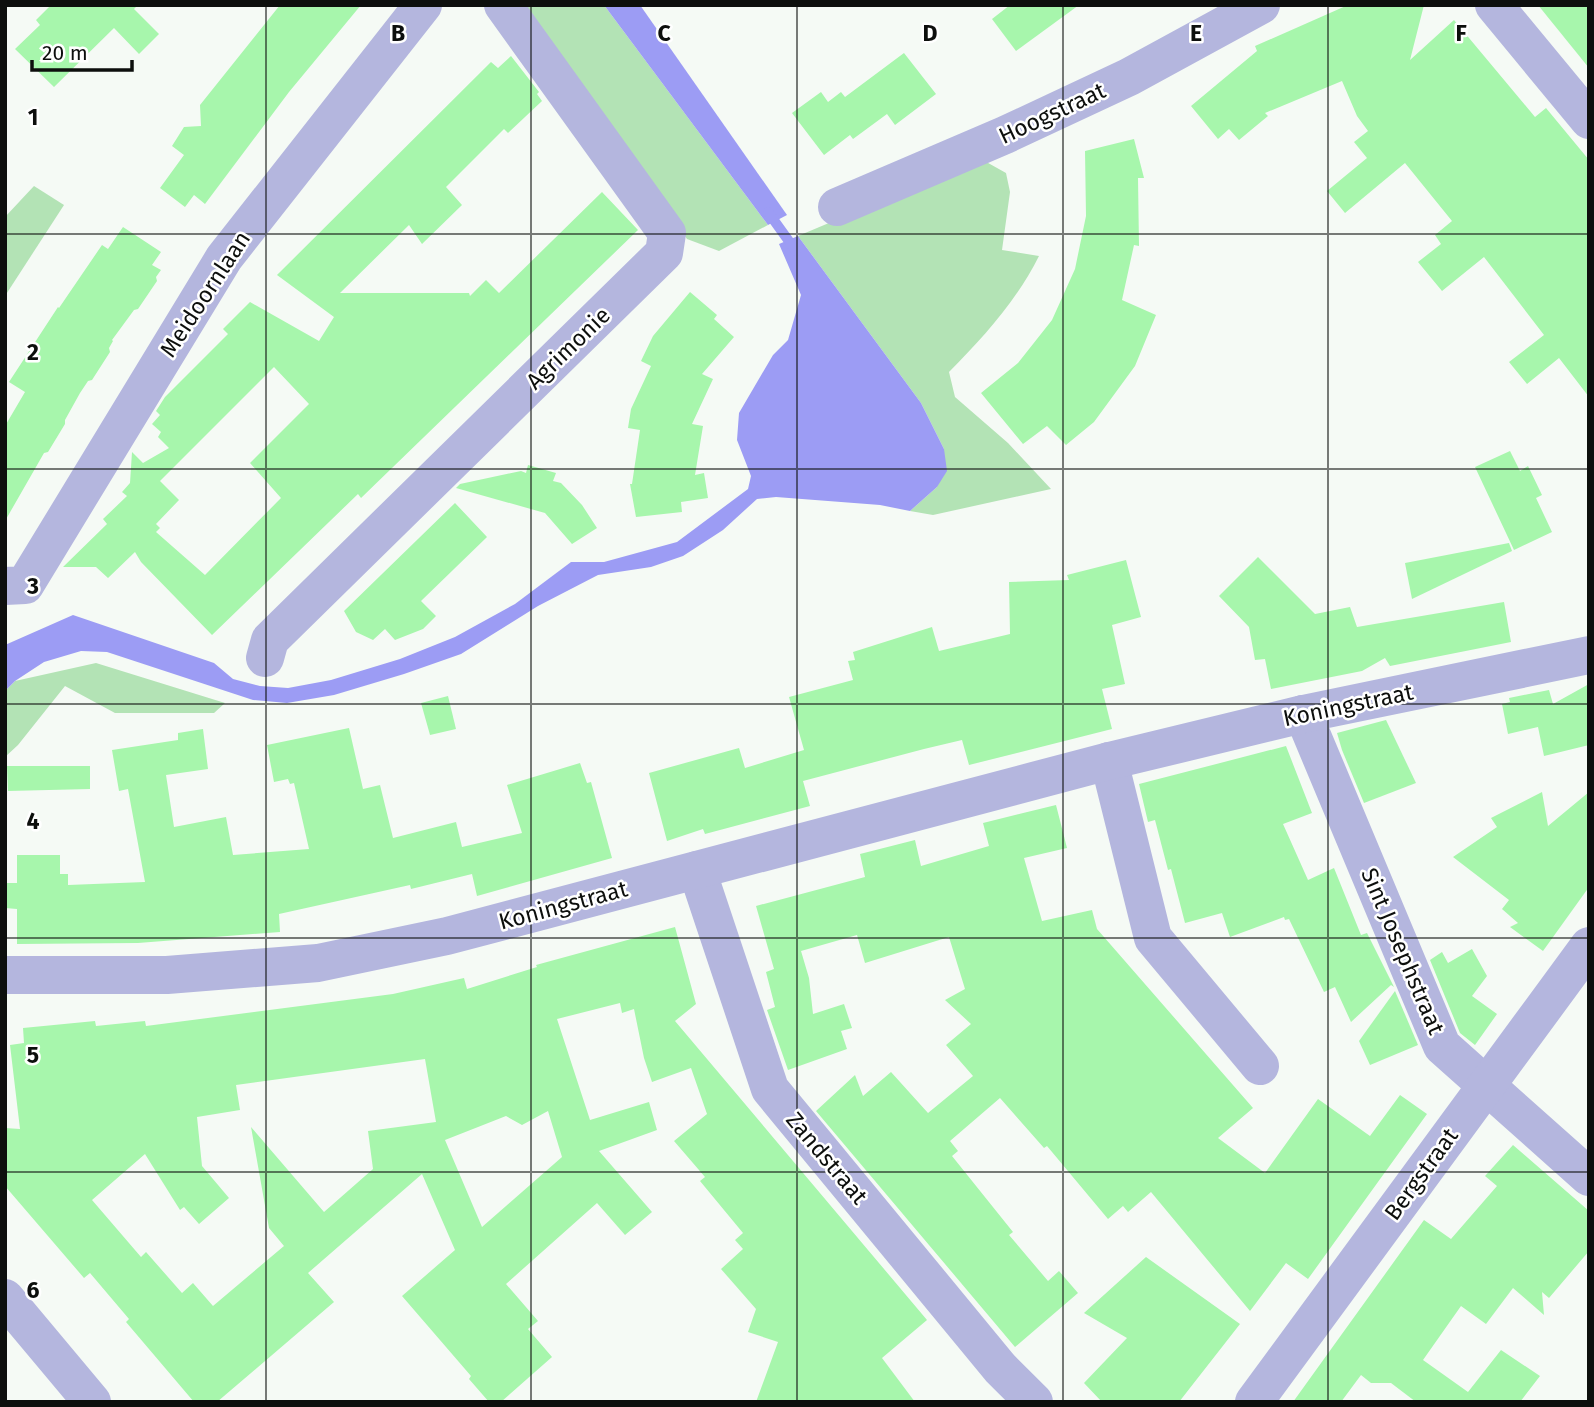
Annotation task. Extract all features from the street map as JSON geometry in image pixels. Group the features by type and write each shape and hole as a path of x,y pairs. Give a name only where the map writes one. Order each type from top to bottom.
{"street":[{"name":"Meidoornlaan","path":"5,586 25,584 224,258 423,5"},
{"name":"Agrimonie","path":"265,658 270,640 664,253 667,233 503,5"},
{"name":"Hoogstraat","path":"837,207 1116,83 1261,5"},
{"path":"1494,5 1589,120"},
{"name":"Koningstraat","path":"5,975 167,975 318,963 447,936 1109,761 1303,714 1589,655"},
{"name":"Sint Josephstraat","path":"1303,714 1442,1046 1589,1177"},
{"path":"1109,761 1153,938 1260,1066"},
{"name":"Zandstraat","path":"697,870 770,1089 1000,1368 1034,1402"},
{"name":"Bergstraat","path":"1254,1402 1589,946"},
{"path":"5,1298 92,1402"}],"green space":[{"path":"520,5 604,5 768,225 719,251 687,239"},
{"path":"981,159 1006,173 1010,192 1002,250 1039,256 1021,288 999,317 949,372 955,397 1008,443 1051,489 933,515 910,511 937,487 944,449 921,403 798,236"},
{"path":"34,186 64,205 5,296 5,217"},
{"path":"96,663 225,703 214,713 115,713 65,686 18,745 5,757 5,691 15,681"}],"water":[{"path":"604,5 640,5 787,215 768,225"},
{"path":"798,236 921,403 944,449 947,471 937,487 910,511 880,505 776,497 757,499 723,530 683,556 651,567 598,575 538,606 461,654 334,695 287,703 253,700 107,652 81,651 44,662 5,691 5,645 73,615 214,663 233,679 260,686 288,688 331,680 400,659 455,637 515,604 571,562 604,562 677,542 748,489 751,476 737,440 739,413 773,355 788,340 801,295 779,244"}],"building":[{"path":"51,5 138,5 134,9 159,34 139,54 114,28 54,87 15,49 40,25 36,20"},
{"path":"280,5 361,5 289,92 205,204 194,195 185,207 160,188 184,155 172,146 184,127 201,126 200,105"},
{"path":"1010,5 1079,5 1016,51 992,19"},
{"path":"1348,5 1424,5 1410,60 1454,20 1535,117 1546,108 1589,160 1589,397 1559,358 1527,384 1509,362 1544,335 1484,257 1442,291 1418,262 1441,244 1435,235 1452,221 1405,163 1345,213 1327,191 1367,158 1354,142 1368,131 1357,116 1342,81 1265,113 1268,116 1239,140 1229,129 1218,139 1191,106 1257,51 1255,46"},
{"path":"1538,5 1589,5 1589,68"},
{"path":"904,53 936,94 895,125 887,114 853,139 850,135 824,155 792,113 821,92 828,102 841,92 845,97"},
{"path":"511,56 539,92 537,94 542,101 508,133 504,129 446,187 462,205 422,244 409,225 340,293 469,293 470,296 486,280 499,293 602,192 638,230 361,498 358,494 212,635 141,562 135,552 108,578 96,567 63,567 107,524 103,519 127,496 122,492 130,483 132,452 143,463 169,448 158,437 161,432 152,424 160,415 156,411 165,397 228,334 223,329 250,302 319,341 334,317 277,275 491,62 498,68","holes":["274,367 309,404 250,463 281,498 205,575 156,532 160,528 156,524 179,500 160,481"]},
{"path":"1134,139 1144,178 1138,178 1139,246 1134,245 1122,300 1156,315 1135,366 1094,422 1066,445 1047,426 1023,444 981,393 1018,363 1052,320 1075,269 1086,216 1085,151"},
{"path":"123,227 161,252 152,265 161,270 156,277 157,281 112,340 110,352 80,393 65,424 48,452 44,453 5,521 5,426 25,392 9,382 102,245 108,249"},
{"path":"690,292 717,315 714,319 734,337 702,374 713,379 692,424 703,426 695,475 704,473 708,498 681,502 682,512 636,517 630,484 640,430 628,428 631,409 651,366 641,361 653,336"},
{"path":"1510,451 1520,471 1528,466 1542,495 1536,498 1552,532 1514,550 1475,467"},
{"path":"528,465 556,473 553,481 561,483 582,505 597,528 572,544 545,513 456,488 460,484 521,471 526,473"},
{"path":"455,503 487,537 421,601 436,616 423,629 395,640 385,629 373,640 356,632 344,611"},
{"path":"1509,543 1512,551 1412,599 1405,563"},
{"path":"1258,557 1315,614 1350,607 1357,627 1504,602 1511,642 1390,666 1385,658 1362,671 1271,689 1265,659 1255,660 1249,627 1219,596"},
{"path":"1126,560 1141,617 1112,625 1125,684 1102,689 1112,729 969,765 962,740 924,749 803,781 810,806 705,834 703,829 667,841 649,773 739,748 745,768 804,750 789,697 853,680 848,661 855,660 853,652 932,627 939,651 1010,634 1009,582 1069,580 1067,575"},
{"path":"1589,684 1589,745 1544,756 1538,727 1508,734 1502,704 1510,702 1509,698 1549,690 1553,704"},
{"path":"448,696 456,729 430,735 421,703"},
{"path":"1386,720 1416,783 1364,803 1337,733"},
{"path":"349,728 363,789 380,785 393,838 456,822 462,847 522,833 507,785 580,763 587,783 591,782 612,858 477,896 472,874 411,889 410,885 279,914 280,932 138,943 17,944 17,909 5,908 5,883 17,883 17,855 60,855 60,874 68,874 68,885 145,882 128,789 119,791 112,750 178,740 178,733 203,729 208,769 166,775 174,827 226,817 233,855 309,849 294,783 290,784 288,779 274,782 267,745"},
{"path":"1286,746 1312,813 1283,824 1308,880 1334,868 1361,935 1367,933 1394,987 1391,985 1351,1022 1335,987 1324,992 1289,919 1285,920 1284,917 1230,937 1222,913 1185,923 1155,820 1148,822 1139,784"},
{"path":"7,766 90,766 90,789 8,791"},
{"path":"1542,792 1548,826 1589,792 1589,887 1543,951 1510,927 1518,923 1502,909 1509,900 1453,857 1497,827 1491,818"},
{"path":"1056,805 1067,848 1024,858 1042,921 1092,910 1097,929 1253,1108 1218,1138 1265,1173 1318,1099 1370,1136 1400,1095 1427,1114 1308,1279 1286,1263 1250,1311 1151,1192 1128,1212 1123,1206 1108,1219 1047,1146 1044,1148 1000,1098 950,1141 958,1151 952,1156 1013,1232 1009,1235 1048,1281 1059,1271 1078,1293 1015,1347 816,1111 855,1075 863,1096 891,1072 928,1113 973,1076 946,1045 971,1024 945,1000 965,989 949,937 865,963 857,935 801,951 809,978 813,1014 844,1004 852,1028 841,1031 847,1049 788,1070 767,1010 775,1007 766,972 774,969 756,906 865,877 860,854 915,840 921,866 989,846 983,823"},
{"path":"675,927 696,1004 675,1021 927,1320 882,1358 915,1402 756,1402 778,1342 748,1332 756,1309 721,1269 743,1249 735,1240 743,1233 700,1181 705,1177 674,1141 707,1114 691,1068 652,1082 634,1009 622,1013 620,1003 557,1019 590,1120 649,1102 657,1130 599,1151 652,1212 625,1235 597,1203 506,1284 538,1321 528,1329 552,1357 501,1402 489,1402 469,1379 471,1376 402,1296 455,1250 422,1174 308,1273 334,1302 217,1402 194,1402 126,1322 129,1319 90,1273 84,1278 5,1186 5,1128 20,1129 10,1045 24,1043 23,1028 95,1021 96,1026 145,1021 146,1026 393,994 464,978 467,989 537,967 536,965","holes":["425,1059 436,1122 368,1131 373,1169 324,1212 251,1127 269,1228 284,1246 213,1306 193,1283 182,1293 146,1252 141,1257 92,1200 145,1154 180,1210 184,1207 199,1224 229,1198 202,1166 197,1117 240,1110 236,1085","548,1111 562,1157 482,1227 445,1140 506,1116 522,1125"]},
{"path":"1472,949 1487,976 1472,996 1497,1014 1475,1045 1460,1033 1430,960 1442,952 1448,963"},
{"path":"1395,991 1418,1045 1370,1065 1359,1041"},
{"path":"1513,1145 1589,1211 1589,1251 1549,1298 1542,1292 1544,1315 1513,1288 1486,1324 1461,1306 1423,1360 1468,1392 1501,1350 1540,1376 1520,1402 1416,1402 1391,1383 1371,1383 1361,1375 1341,1402 1293,1402 1424,1220 1451,1239 1497,1186 1485,1176"},
{"path":"1146,1257 1240,1324 1179,1402 1102,1402 1084,1383 1127,1338 1084,1313"}],"waterway":[{"path":"768,212 796,251"}]}
